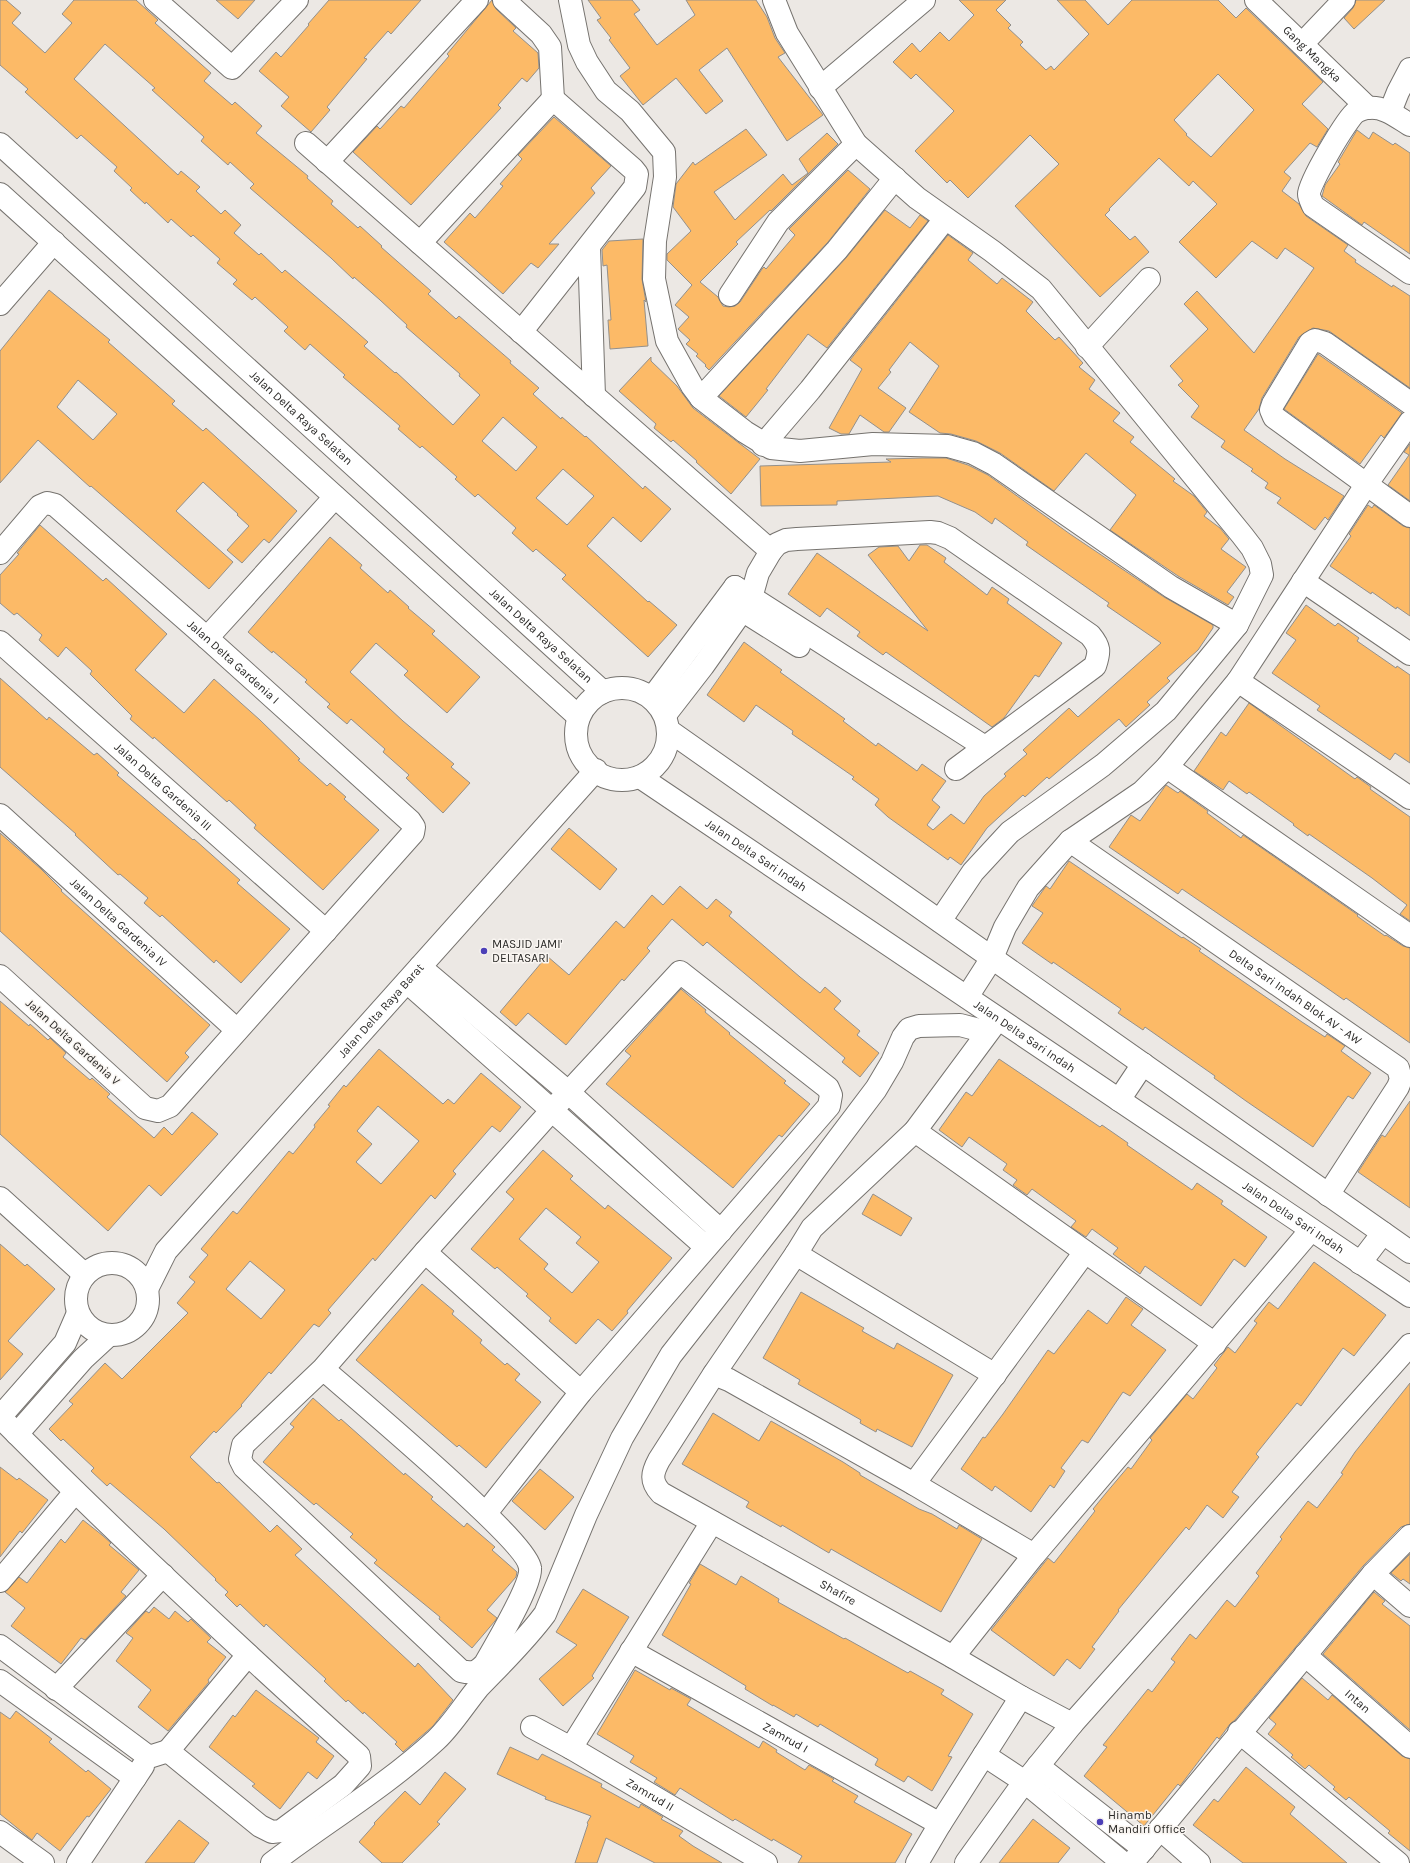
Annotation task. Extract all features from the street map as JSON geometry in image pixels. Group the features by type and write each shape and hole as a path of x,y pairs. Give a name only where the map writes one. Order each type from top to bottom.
{"street":[{"path":"156,0 232,68 297,0"},
{"path":"327,162 477,0"},
{"path":"504,0 541,34 550,47 553,99 633,168 637,174 635,187 521,332"},
{"path":"570,0 579,45 587,62 606,91 630,111 664,152 665,177 655,241 654,279 667,341 675,358 701,398 763,445 782,450 800,451 873,444 948,446 973,453 994,464 1171,587 1237,625"},
{"path":"774,0 787,33 856,144 917,198 992,251 1041,289 1087,348 1242,535 1252,548 1260,564 1262,575 1237,625 1202,670 1166,711 1103,765 1010,832 973,872 940,921"},
{"path":"820,88 924,0"},
{"name":"Gang Mangka","path":"1256,0 1368,108"},
{"path":"1302,44 1344,0"},
{"path":"1390,112 1410,69"},
{"path":"420,243 553,99"},
{"path":"1410,125 1390,112 1368,108 1357,111 1346,124 1315,177 1309,195 1313,206 1410,273"},
{"path":"306,143 771,551"},
{"name":"Jalan Delta Raya Selatan","path":"0,144 603,692"},
{"path":"730,295 778,222 856,144"},
{"path":"701,398 837,250 895,178"},
{"path":"0,194 579,718"},
{"path":"763,445 810,390 945,219"},
{"path":"0,304 54,242"},
{"path":"589,247 594,396"},
{"path":"1087,348 1149,279"},
{"path":"1410,403 1325,343 1315,340 1310,343 1273,404 1271,410 1274,417 1410,516"},
{"path":"967,998 992,958 1005,928 1028,888 1070,841 1142,792 1167,767 1238,681 1366,485 1410,422"},
{"path":"207,638 335,497"},
{"name":"Jalan Delta Gardenia I","path":"0,553 40,506 47,503 55,505 207,638 410,821 414,827 413,833 326,931"},
{"path":"652,698 739,599 777,544 786,540 930,532 938,533 950,538 1090,635 1098,644 1099,655 1095,666 956,769"},
{"path":"1303,581 1410,654"},
{"path":"739,599 979,751"},
{"path":"739,599 703,666 667,722 666,750 660,761 652,770 640,777 618,780 606,777 586,763 580,753 576,741 576,729 579,718 585,707 592,698 615,688 639,690 652,698 667,722 940,921 1410,1252"},
{"name":"Jalan Delta Gardenia III","path":"0,642 326,931"},
{"path":"1238,681 1410,798"},
{"path":"1167,767 1410,936"},
{"name":"Jalan Delta Raya Barat","path":"147,1289 166,1252 596,770"},
{"name":"Jalan Delta Sari Indah","path":"640,777 967,998 993,1025 1119,1100 1410,1296"},
{"name":"Jalan Delta Gardenia IV","path":"0,815 237,1030"},
{"name":"Delta Sari Indah Blok AV - AW","path":"1070,841 1398,1068 1401,1078 1398,1087 1328,1195"},
{"path":"237,1030 326,931"},
{"path":"323,1369 486,1513 523,1553 531,1569 524,1591 485,1664 478,1672 471,1674 461,1671 244,1467 240,1459 243,1445 323,1369 568,1092 680,972 828,1088 831,1095 829,1106 581,1392 486,1513"},
{"path":"413,974 568,1092 721,1231"},
{"path":"413,974 552,1110 706,1247"},
{"name":"Jalan Delta Gardenia V","path":"0,976 145,1108 158,1111 170,1106 237,1030"},
{"path":"993,1025 915,1131 846,1197 821,1217 812,1228 796,1254 714,1374 914,1484 1034,1555"},
{"path":"272,1863 400,1770 436,1740 478,1689 535,1627 545,1614 586,1515 622,1438 671,1355 786,1208 876,1088 892,1062 908,1029 919,1026 993,1025"},
{"path":"1119,1100 1143,1064"},
{"path":"915,1131 1215,1344"},
{"path":"0,1198 84,1274"},
{"path":"953,1657 1034,1555 1311,1230"},
{"path":"1360,1263 1383,1233"},
{"name":"Jalan Delta Raya Barat","path":"131,1267 166,1252"},
{"path":"425,1252 581,1392"},
{"path":"914,1484 1085,1252"},
{"path":"796,1254 995,1375"},
{"path":"108,1262 122,1263 131,1267 142,1278 147,1289 149,1300 146,1312 141,1322 132,1330 121,1334 109,1335 96,1332 86,1324 78,1313 75,1300 77,1286 84,1274 95,1266 108,1262"},
{"path":"0,1646 56,1689 158,1754 260,1826 272,1832 280,1831 343,1785 356,1773 360,1766 360,1756 248,1655 163,1575 75,1492 0,1417 66,1343 78,1313"},
{"path":"17,1434 83,1359 109,1335"},
{"path":"966,1863 1031,1774 1072,1724 1410,1346"},
{"name":"Shafire","path":"714,1374 653,1471 656,1488 661,1493 953,1657 1021,1697 1072,1724"},
{"path":"0,1581 75,1492"},
{"path":"571,1748 712,1522"},
{"path":"984,1754 1031,1774 1138,1856 1304,1655 1373,1574 1410,1536"},
{"path":"1373,1574 1410,1606"},
{"path":"56,1689 163,1575"},
{"name":"Zamrud I","path":"631,1651 940,1824"},
{"path":"78,1863 135,1778 248,1655"},
{"name":"Intan","path":"1304,1655 1410,1747"},
{"path":"0,1681 135,1778"},
{"path":"917,1863 940,1824 1021,1697"},
{"name":"Zamrud II","path":"532,1727 571,1748 766,1863"},
{"path":"1240,1732 1398,1863"},
{"path":"1031,1774 1123,1863"},
{"path":"1160,1828 1199,1863"},
{"path":"0,1832 43,1863"}],"building":[{"path":"0,0 6,0 21,13 12,23 45,53 72,23 62,14 74,0 136,0 158,20 155,23 211,73 204,81 232,105 235,102 262,126 256,133 308,176 307,178 333,201 331,204 358,228 360,226 382,246 381,247 431,291 428,294 456,319 459,316 511,361 510,363 539,388 533,394 561,419 562,417 585,437 586,436 643,489 645,486 671,509 641,542 613,517 587,546 648,602 649,601 677,625 648,657 562,579 566,575 536,549 533,552 512,533 516,528 478,494 475,497 455,479 457,477 422,446 420,448 398,429 400,426 343,377 345,375 310,344 305,350 284,331 288,327 255,297 252,300 233,284 237,280 217,263 220,259 193,235 191,237 171,219 168,223 146,202 145,204 130,190 132,188 114,171 117,167 81,135 77,139 25,92 28,89 0,65","holes":["105,44 155,88 152,90 204,137 201,141 228,165 230,162 254,184 250,188 353,279 354,277 380,300 407,325 406,327 460,374 459,376 480,395 453,425 396,372 395,373 364,346 368,342 343,320 285,270 282,273 261,253 259,255 234,233 241,225 225,210 221,214 196,191 200,187 181,171 178,175 74,79","503,417 537,447 516,471 482,441","563,469 594,496 567,525 536,498"]},
{"path":"216,0 255,0 238,19"},
{"path":"329,0 421,0 391,34 388,31 364,58 367,59 327,107 330,110 311,132 281,106 289,97 259,71 276,52 281,57"},
{"path":"492,0 496,9 516,28 513,31 538,53 539,68 527,82 522,78 498,105 501,108 411,205 353,152 377,126 380,129 401,106 404,108 449,56 447,54"},
{"path":"588,0 632,0 640,10 634,14 657,45 695,15 686,0 756,0 767,17 775,38 785,53 778,57 823,115 787,141 727,48 699,70 723,101 706,114 676,78 643,105 620,76 630,68 609,40 611,38 597,20 601,18"},
{"path":"959,0 1006,0 996,10 1011,25 1008,28 1023,42 1020,45 1046,70 1051,66 1054,70 1089,34 1057,0 1085,0 1108,25 1132,0 1218,0 1236,18 1246,8 1323,82 1302,104 1328,129 1317,147 1310,143 1284,172 1291,178 1282,191 1299,204 1306,216 1348,245 1344,251 1356,260 1355,262 1392,287 1393,285 1410,296 1410,388 1329,331 1313,328 1299,337 1262,398 1259,409 1244,430 1285,459 1344,496 1328,520 1325,517 1315,530 1277,503 1281,498 1265,488 1268,483 1251,471 1253,469 1221,447 1225,441 1191,417 1199,406 1178,385 1183,381 1170,366 1208,329 1184,304 1197,291 1254,353 1314,268 1285,248 1277,259 1252,241 1216,278 1179,242 1217,204 1193,181 1189,186 1159,158 1109,209 1110,210 1105,215 1130,240 1135,236 1149,252 1100,297 1015,206 1059,164 1030,135 968,198 950,180 947,183 915,151 954,111 916,74 911,79 893,62 912,43 920,52 940,32 949,41 974,15","holes":["1218,74 1254,110 1211,157 1186,135 1187,134 1174,120"]},
{"path":"1356,0 1385,0 1354,29 1344,18 1353,8"},
{"path":"554,117 611,166 591,188 595,193 549,244 559,244 538,268 531,263 503,294 444,242 470,213 475,218 503,186 500,184 522,159 518,155"},
{"path":"746,129 767,155 714,192 735,220 783,174 792,185 808,173 799,159 827,133 838,144 771,211 770,210 736,242 738,244 700,282 718,297 723,306 735,306 740,302 762,269 764,267 766,269 795,235 789,229 848,170 870,189 828,242 709,370 705,366 706,365 696,356 698,354 686,344 690,340 678,329 689,317 675,305 692,285 667,260 667,254 691,231 673,207 676,184 693,162 695,165"},
{"path":"1357,130 1369,139 1373,132 1393,145 1395,143 1410,153 1410,254 1364,222 1362,225 1322,196 1325,185 1340,164 1338,162"},
{"path":"885,210 910,228 920,215 928,221 827,348 808,334 766,389 768,390 746,417 719,396 846,258"},
{"path":"948,235 973,253 968,260 997,284 1002,278 1033,302 1026,311 1055,340 1059,337 1083,363 1079,367 1095,380 1089,389 1120,413 1113,421 1134,437 1130,442 1175,479 1173,481 1194,496 1207,512 1204,516 1220,528 1229,539 1221,549 1246,567 1227,592 1234,597 1228,605 1178,576 1110,530 1136,495 1086,453 1054,491 1000,453 976,441 951,434 940,433 909,412 939,366 910,342 889,370 891,372 878,388 906,408 889,432 884,432 860,415 849,434 841,434 829,428 862,369 850,360"},
{"path":"643,239 642,279 646,302 644,300 648,346 610,349 608,320 611,320 607,265 603,266 602,250 609,241"},
{"path":"49,290 110,340 108,342 175,401 172,404 203,431 206,428 297,511 269,543 264,539 242,563 227,550 249,526 203,482 176,511 233,562 209,589 91,486 90,487 38,440 0,483 0,351","holes":["78,380 117,414 93,440 57,407"]},
{"path":"1318,354 1402,413 1384,438 1381,435 1360,464 1284,409"},
{"path":"651,357 651,361 677,386 693,408 760,459 731,494 673,440 671,442 654,428 656,424 619,391"},
{"path":"1410,444 1410,501 1388,485 1409,455 1404,452"},
{"path":"946,458 968,465 988,475 1070,534 1164,597 1213,625 1213,628 1198,650 1167,678 1170,681 1147,702 1150,705 1126,727 1119,719 1049,779 1047,777 1025,797 1023,795 987,828 961,865 950,857 948,860 888,817 875,805 879,799 852,779 854,777 792,734 793,731 756,705 744,722 707,695 744,642 782,670 780,672 845,719 843,721 876,746 878,743 917,771 922,764 946,781 932,800 940,807 927,825 933,830 951,814 964,824 984,796 1006,776 1004,774 1027,754 1023,750 1069,708 1078,717 1161,643 1107,606 1109,603 1026,545 1028,542 995,518 992,524 975,512 938,496 837,501 837,505 761,506 760,466 891,462 886,459"},
{"path":"1368,505 1372,508 1374,505 1403,526 1410,528 1410,616 1397,607 1396,609 1372,592 1371,594 1330,566 1351,536 1349,534"},
{"path":"40,525 103,581 106,578 167,634 135,670 184,713 214,679 260,720 300,759 298,760 327,786 330,783 346,797 344,799 379,830 323,890 254,828 256,825 229,800 227,802 154,737 153,739 130,719 132,716 90,674 92,671 66,647 58,657 39,640 42,635 17,613 14,615 0,603 0,575 19,554 17,553"},
{"path":"330,537 362,565 360,568 388,593 390,590 435,631 432,634 480,677 447,713 404,675 408,671 376,643 350,672 403,721 454,764 451,767 470,783 443,813 406,778 409,775 383,752 385,749 351,719 347,724 327,707 330,704 305,682 307,680 248,632"},
{"path":"920,545 927,545 946,558 944,562 987,595 992,587 1009,599 1007,603 1062,643 1039,677 1035,675 1004,718 992,727 886,652 883,655 857,636 860,632 827,608 820,617 788,594 817,553 928,631 868,555 879,547 898,546 909,561"},
{"path":"1306,605 1335,626 1338,623 1359,638 1357,641 1396,668 1397,666 1410,675 1410,763 1395,753 1390,760 1317,710 1320,706 1272,673 1296,640 1286,633"},
{"path":"0,678 47,720 49,717 94,755 97,753 119,773 117,775 193,840 194,839 240,880 237,883 290,929 241,983 216,960 214,963 162,915 160,917 144,903 148,898 120,874 118,875 75,835 76,834 0,767"},
{"path":"1249,703 1355,779 1357,777 1371,787 1370,789 1410,817 1410,921 1400,914 1407,905 1372,878 1309,834 1308,836 1293,825 1294,824 1249,792 1247,794 1229,781 1223,790 1194,771 1221,732 1226,736"},
{"path":"1166,785 1178,793 1180,791 1208,811 1207,813 1241,838 1243,835 1358,915 1357,916 1385,936 1386,935 1403,946 1410,948 1410,1043 1346,998 1344,1000 1182,889 1178,894 1109,847 1131,815 1140,821"},
{"path":"569,828 617,869 600,890 551,849"},
{"path":"0,833 41,869 62,890 61,891 210,1025 185,1053 189,1057 167,1082 0,931"},
{"path":"1069,861 1182,938 1183,937 1201,949 1199,951 1302,1022 1325,1037 1327,1034 1345,1046 1341,1051 1371,1073 1353,1099 1348,1096 1313,1147 1246,1101 1214,1078 1215,1076 1145,1027 1143,1030 1118,1013 1121,1009 1053,962 1052,964 1022,943 1043,913 1032,906 1046,886 1050,889"},
{"path":"680,886 707,909 716,899 732,912 729,916 800,977 820,993 825,987 841,1001 834,1009 860,1031 857,1035 879,1053 860,1077 842,1062 845,1058 775,999 707,942 703,946 672,919 647,948 650,951 624,981 622,979 566,1045 528,1013 516,1026 500,1012 547,956 569,975 616,921 624,928 652,895 663,905"},
{"path":"681,989 706,1010 705,1012 730,1033 729,1034 786,1081 784,1083 810,1104 782,1137 779,1135 733,1188 606,1084 631,1056 625,1051"},
{"path":"0,1001 29,1026 30,1024 48,1040 50,1038 66,1053 63,1057 90,1080 92,1078 110,1094 107,1097 154,1138 164,1127 172,1135 192,1112 218,1134 161,1196 149,1185 108,1231 0,1134"},
{"path":"379,1049 443,1104 448,1099 454,1104 481,1073 521,1107 500,1132 492,1126 453,1171 456,1174 435,1199 431,1195 375,1261 373,1258 328,1310 331,1313 319,1327 314,1324 271,1374 269,1372 241,1405 242,1406 216,1433 214,1431 190,1457 217,1483 219,1482 270,1532 277,1525 302,1549 295,1555 415,1667 418,1663 453,1700 433,1726 403,1752 395,1744 397,1742 364,1712 363,1714 348,1700 346,1702 324,1681 326,1679 266,1624 264,1627 240,1604 237,1607 225,1595 228,1592 215,1580 216,1579 164,1529 110,1483 107,1486 91,1471 94,1468 63,1439 61,1441 49,1429 73,1404 69,1401 105,1363 122,1379 188,1313 177,1303 195,1282 189,1277 208,1255 201,1249 233,1211 237,1214 289,1151 293,1154 330,1106 328,1105 344,1085 346,1087","holes":["378,1106 419,1141 381,1184 356,1162 372,1144 357,1131","250,1261 285,1290 261,1319 226,1289"]},
{"path":"999,1059 1100,1127 1102,1125 1128,1143 1127,1145 1192,1190 1197,1183 1223,1201 1221,1204 1267,1237 1245,1267 1234,1259 1201,1306 1145,1266 1140,1274 1113,1254 1118,1248 1092,1229 1086,1237 1071,1227 1076,1221 1032,1189 1027,1195 1013,1185 1017,1180 1003,1170 1007,1164 969,1137 962,1147 939,1130 966,1092 972,1096"},
{"path":"1410,1101 1410,1208 1358,1172 1382,1135 1385,1137"},
{"path":"543,1150 573,1176 570,1179 605,1209 608,1205 672,1258 612,1331 598,1319 576,1344 549,1321 551,1318 526,1296 528,1294 497,1267 495,1269 471,1249 514,1199 506,1192","holes":["546,1208 581,1237 576,1243 599,1262 572,1293 544,1269 548,1264 519,1239"]},
{"path":"873,1194 912,1218 901,1236 862,1214"},
{"path":"0,1244 25,1266 27,1264 55,1289 8,1341 23,1354 0,1380"},
{"path":"1314,1262 1386,1315 1354,1356 1343,1348 1301,1406 1297,1403 1276,1429 1256,1454 1259,1457 1232,1492 1239,1497 1223,1518 1207,1505 1189,1530 1186,1527 1118,1610 1119,1611 1092,1647 1095,1649 1080,1669 1067,1659 1054,1676 991,1630 1048,1558 1054,1563 1095,1511 1093,1509 1128,1467 1131,1469 1152,1440 1150,1438 1187,1394 1193,1399 1217,1368 1214,1365 1228,1347 1235,1353 1257,1323 1254,1321 1269,1302 1278,1309"},
{"path":"422,1284 454,1311 452,1314 482,1340 480,1343 505,1365 507,1363 520,1374 515,1380 541,1402 486,1468 459,1445 457,1447 356,1360"},
{"path":"801,1292 864,1328 862,1331 894,1349 897,1343 953,1375 912,1447 877,1429 876,1432 860,1423 861,1420 798,1384 800,1380 763,1358"},
{"path":"1126,1297 1143,1309 1131,1325 1166,1350 1130,1396 1123,1392 1088,1443 1082,1440 1061,1468 1065,1471 1054,1488 1050,1485 1031,1512 995,1486 992,1491 961,1469 983,1437 985,1438 1003,1414 1048,1350 1054,1354 1088,1310 1107,1324"},
{"path":"1410,1383 1410,1524 1401,1527 1363,1566 1219,1739 1217,1737 1180,1786 1178,1784 1144,1826 1084,1776 1107,1747 1103,1745 1148,1689 1152,1692 1175,1662 1171,1659 1190,1634 1196,1639 1227,1600 1235,1607 1259,1576 1256,1573 1282,1539 1280,1537 1308,1501 1317,1508 1343,1474 1341,1473 1355,1452"},
{"path":"313,1398 339,1421 341,1419 404,1475 405,1473 433,1497 431,1499 464,1527 467,1523 495,1547 492,1550 517,1572 516,1577 487,1610 497,1618 472,1648 439,1619 440,1617 374,1563 377,1560 350,1537 353,1534 316,1503 314,1505 263,1462 294,1427 290,1424"},
{"path":"713,1413 759,1441 771,1421 843,1462 860,1473 860,1475 919,1509 932,1514 957,1529 959,1525 982,1539 941,1612 831,1549 829,1553 782,1525 781,1527 746,1507 749,1502 682,1464"},
{"path":"0,1467 17,1480 19,1478 48,1500 22,1533 20,1531 0,1557"},
{"path":"540,1469 574,1497 545,1530 512,1501"},
{"path":"83,1520 111,1543 109,1545 139,1570 121,1592 126,1596 85,1640 81,1638 61,1664 11,1626 25,1608 5,1592 19,1577 27,1583 61,1539 65,1543"},
{"path":"1410,1554 1410,1584 1403,1579 1401,1581 1391,1573"},
{"path":"700,1564 736,1585 741,1576 779,1599 778,1602 908,1673 910,1671 944,1690 941,1694 973,1714 948,1756 952,1757 932,1791 908,1776 904,1782 875,1765 878,1759 820,1724 818,1727 796,1714 794,1717 773,1706 745,1689 746,1686 662,1635 691,1584 689,1583"},
{"path":"583,1589 629,1617 592,1676 594,1678 563,1706 539,1679 577,1645 556,1632"},
{"path":"1374,1592 1385,1601 1382,1604 1410,1626 1410,1730 1323,1654"},
{"path":"154,1607 169,1619 175,1611 188,1622 191,1619 211,1638 207,1642 226,1657 208,1680 209,1682 168,1731 138,1707 151,1690 116,1661 133,1638 126,1633 146,1611 149,1613"},
{"path":"635,1670 670,1690 671,1688 691,1699 687,1705 759,1748 763,1741 777,1750 776,1752 805,1770 809,1765 834,1779 832,1781 858,1796 854,1802 912,1834 895,1863 798,1863 802,1856 773,1839 772,1841 735,1819 733,1821 680,1788 675,1795 654,1782 657,1778 630,1762 634,1756 597,1734"},
{"path":"1302,1678 1328,1700 1332,1695 1402,1756 1410,1759 1410,1851 1388,1833 1390,1831 1349,1797 1346,1800 1333,1789 1335,1787 1309,1765 1305,1769 1291,1757 1293,1755 1268,1734 1276,1724 1269,1718"},
{"path":"256,1690 319,1738 316,1742 334,1756 317,1779 308,1772 280,1809 252,1786 255,1784 209,1747 233,1715 235,1717"},
{"path":"16,1711 52,1739 49,1742 86,1772 88,1770 111,1789 89,1817 87,1816 60,1851 37,1833 32,1840 0,1814 0,1712 10,1719"},
{"path":"510,1747 538,1760 542,1754 602,1784 601,1787 639,1808 641,1804 663,1817 661,1819 683,1831 679,1836 722,1863 655,1863 606,1838 597,1863 575,1863 588,1824 587,1823 591,1816 545,1799 546,1797 497,1774"},
{"path":"1246,1767 1295,1807 1290,1814 1347,1863 1243,1863 1193,1825 1214,1799 1218,1802"},
{"path":"445,1772 466,1789 437,1822 440,1824 402,1863 382,1863 359,1842 375,1824 374,1823 405,1791 420,1805"},
{"path":"1033,1819 1070,1848 1058,1863 999,1863"},
{"path":"179,1820 209,1843 194,1863 145,1863"}],"place":[{"name":"MASJID JAMI' DELTASARI","path":"484,951"},
{"name":"Hinamb Mandiri Office","path":"1100,1822"}]}
